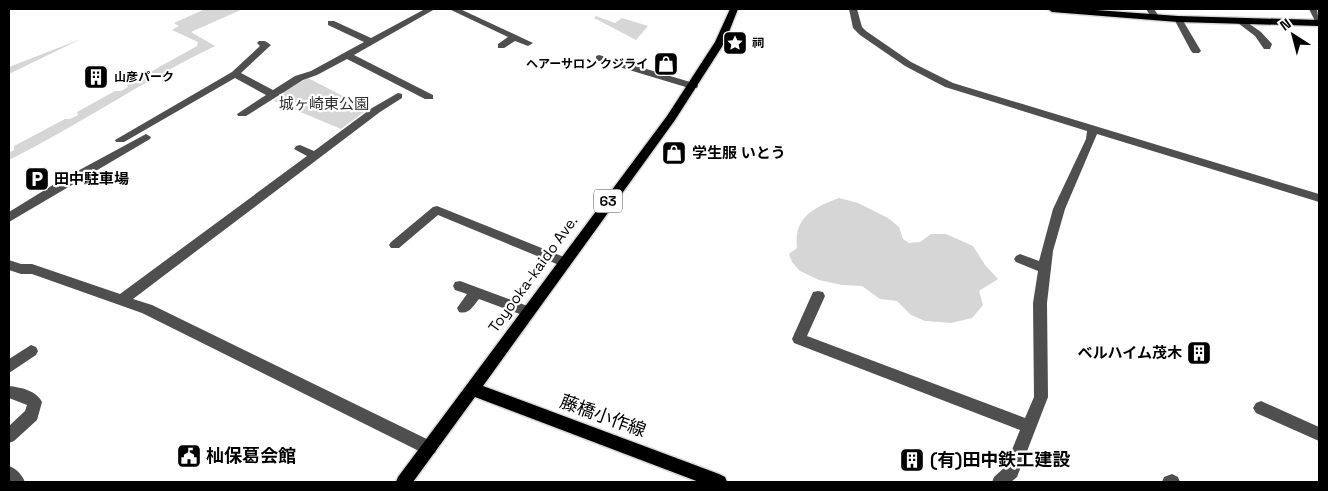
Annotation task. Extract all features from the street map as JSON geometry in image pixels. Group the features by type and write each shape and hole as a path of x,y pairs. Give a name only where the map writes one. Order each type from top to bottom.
{"main road":[{"name":"Toyooka-kaido Ave.","path":"404,482 693,86 726,32 734,9"},
{"path":"1052,9 1178,20 1319,22"},
{"name":"藤橋小作線","path":"472,389 719,482"}],"street":[{"path":"242,114 298,78 314,73 431,9"},
{"path":"453,9 528,43"},
{"path":"853,9 858,28 863,33 908,64 931,77 969,92 1319,198"},
{"path":"1150,9 1156,18"},
{"path":"1313,9 1319,22"},
{"path":"1178,20 1196,51"},
{"path":"1241,21 1258,34 1267,44 1267,47"},
{"path":"331,23 370,42"},
{"path":"501,46 515,37"},
{"path":"9,218 235,74 266,45 262,43"},
{"path":"347,55 429,97"},
{"path":"599,58 693,86"},
{"path":"235,74 272,94"},
{"path":"121,301 398,96"},
{"path":"128,122 144,133"},
{"path":"1006,477 1030,427 1041,397 1040,302 1044,268 1059,209 1091,139 1093,128"},
{"path":"120,140 144,133"},
{"path":"300,149 315,156"},
{"path":"395,245 437,210 564,262"},
{"path":"1020,260 1044,268"},
{"path":"9,265 21,269 32,269 147,309 429,448"},
{"path":"460,286 528,312"},
{"path":"464,308 477,292"},
{"path":"818,296 799,338 1030,427"},
{"path":"9,367 31,351"},
{"path":"9,392 20,394 35,402 32,415 9,436"},
{"path":"1261,408 1319,434"},
{"path":"9,474 17,482"}],"green space":[{"path":"205,9 243,9 191,32 215,46 163,73 9,160 9,153 14,150 14,146 65,119 78,115 77,112 115,91 121,91 128,87 127,85 197,46 198,42 172,30 179,26 174,23"},
{"path":"596,16 615,23 622,18 648,26 636,40 594,18"},
{"path":"81,39 9,74 9,67"},
{"name":"城ヶ崎東公園","path":"308,78 368,109 341,129 274,101 284,94 283,92"},
{"path":"839,198 858,203 888,218 899,227 903,239 909,243 920,242 931,234 946,234 973,246 985,265 998,279 979,291 983,305 972,318 951,323 925,321 911,315 897,301 880,299 862,286 842,285 819,280 800,271 792,262 789,254 797,248 798,228 807,215 822,205"}],"place":[{"name":"祠","path":"735,43"},
{"name":"ヘアーサロン クジライ","path":"666,64"},
{"name":"山彦パーク","path":"96,77"},
{"name":"学生服 いとう","path":"674,153"},
{"name":"田中駐車場","path":"37,179"},
{"name":"ベルハイム茂木","path":"1199,353"},
{"name":"杣保葛会館","path":"189,456"},
{"name":"(有)田中鉄工建設","path":"912,460"}]}
